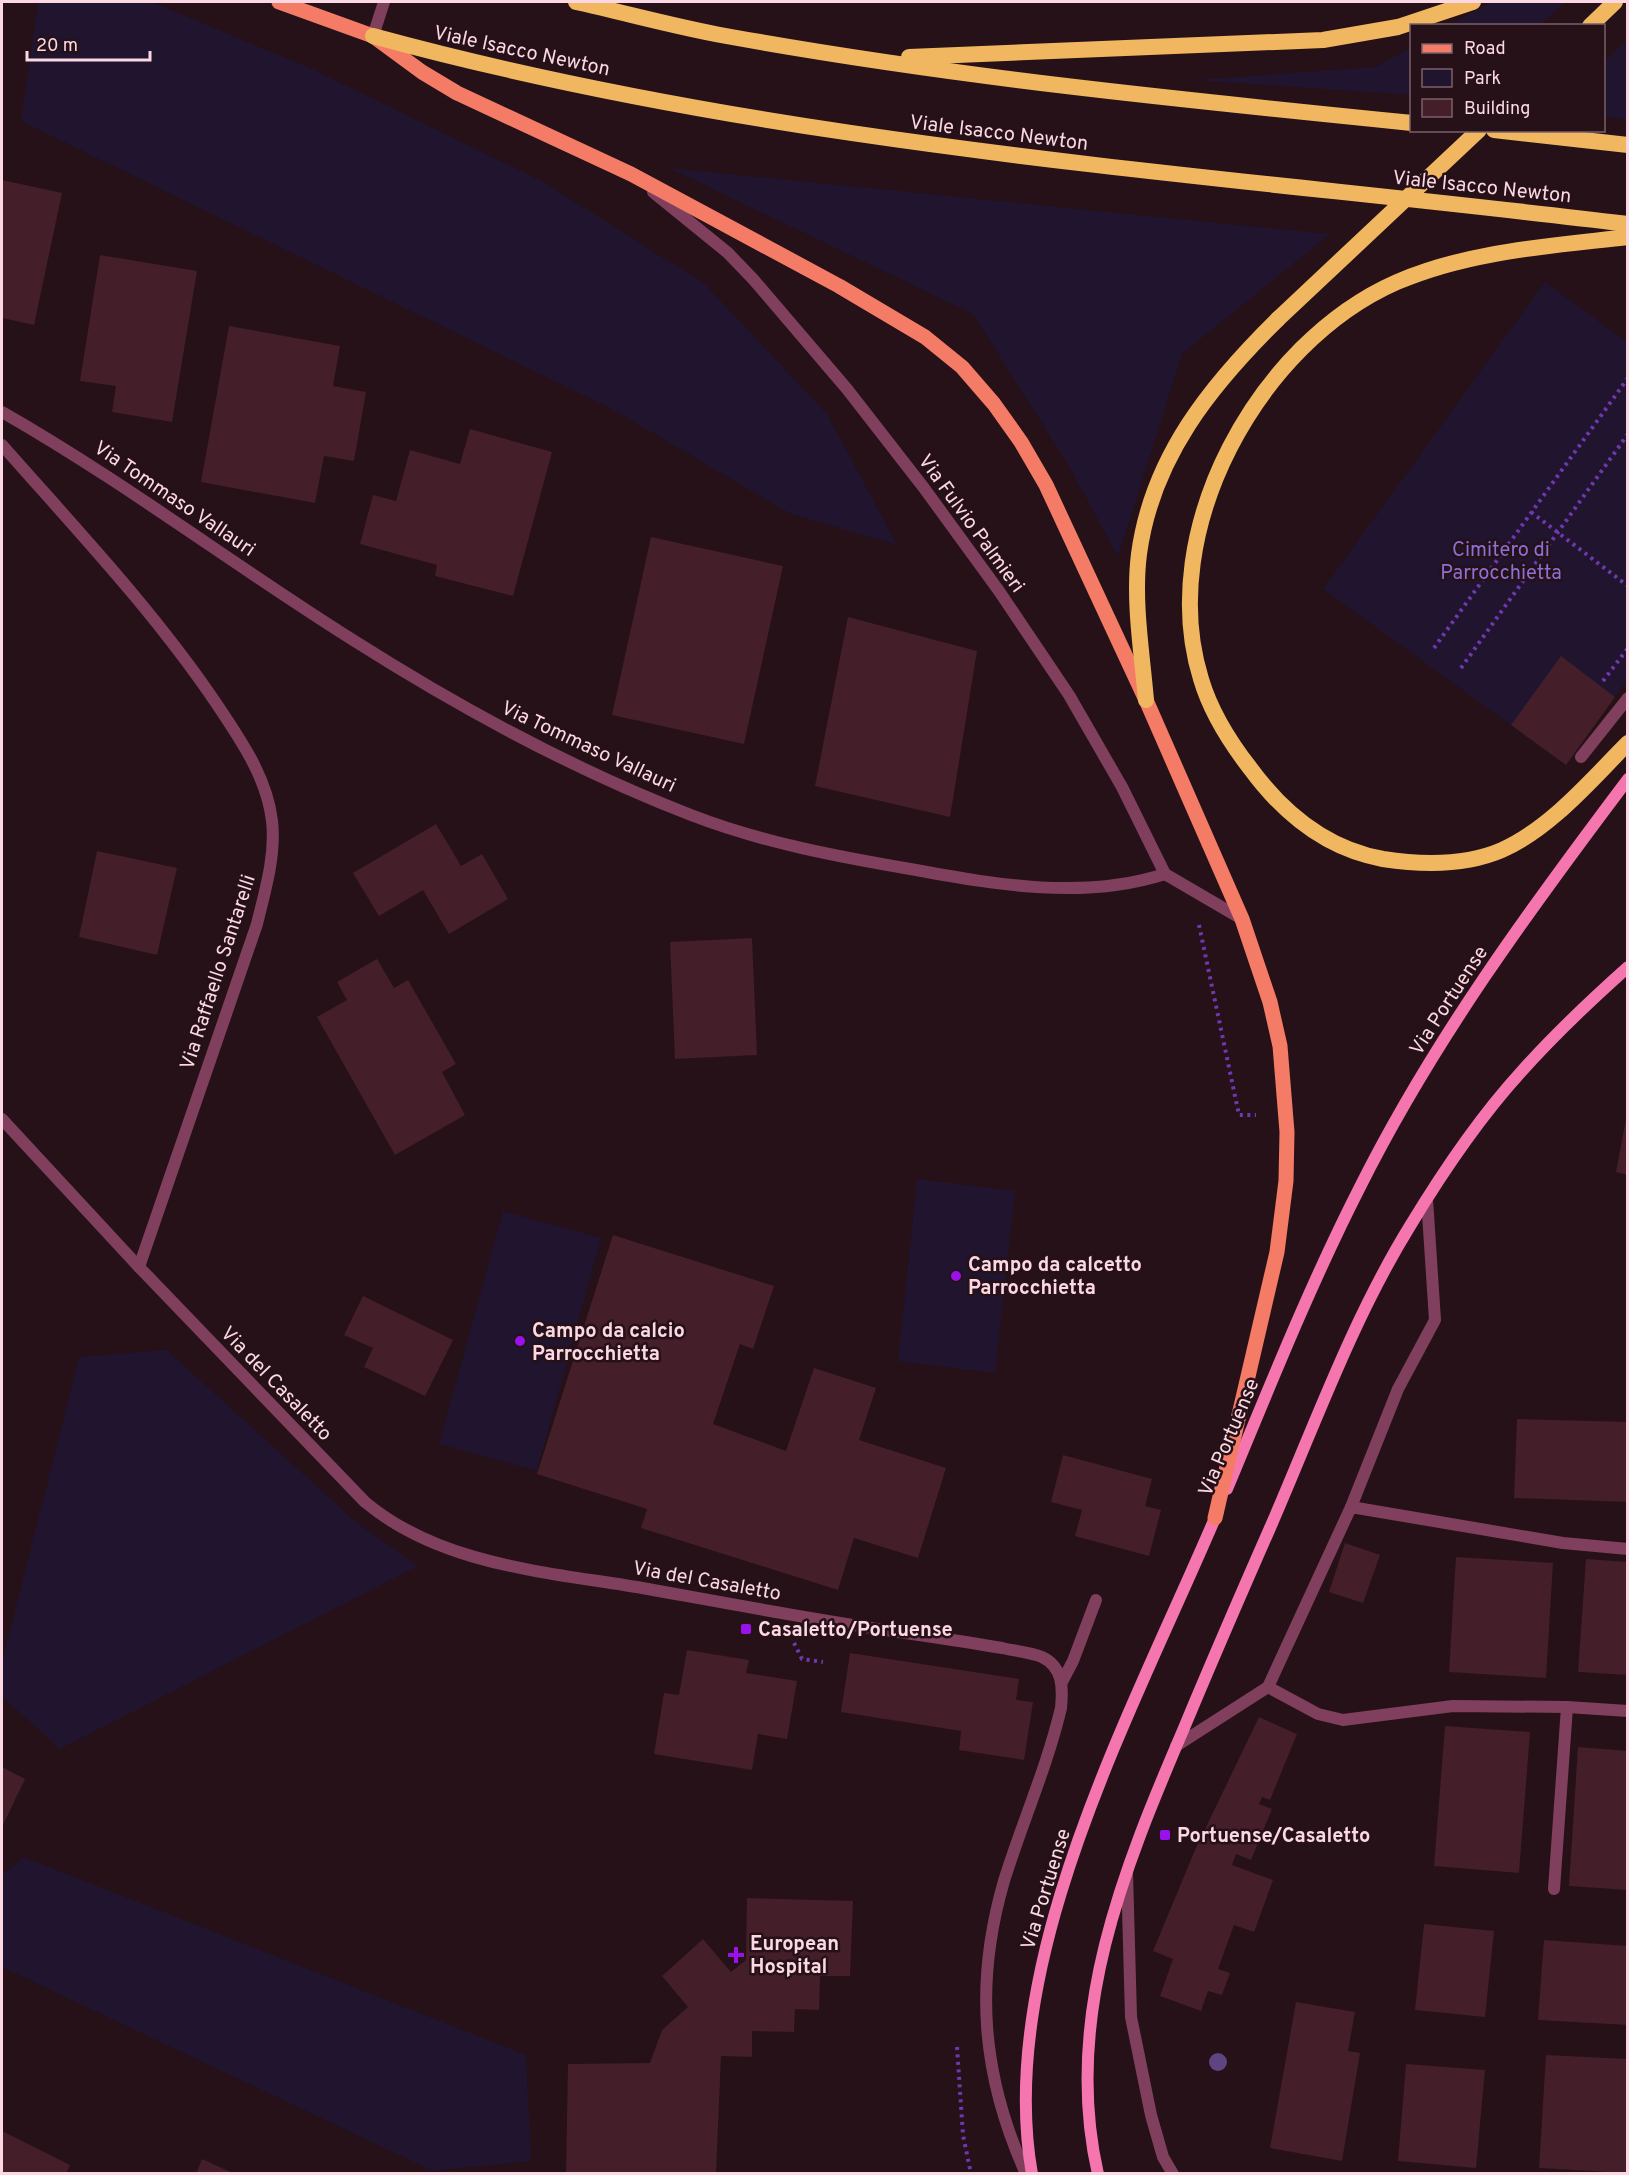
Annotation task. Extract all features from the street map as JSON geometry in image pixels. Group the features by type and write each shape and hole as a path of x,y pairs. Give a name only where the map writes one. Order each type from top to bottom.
{"highway":[{"path":"576,2 724,36 860,58 1219,103 1410,123"},
{"path":"860,58 1323,40 1398,27 1473,2"},
{"path":"1592,24 1615,2"},
{"name":"Viale Isacco Newton","path":"372,36 462,60 695,109 894,141 1195,177 1441,201 1628,224"},
{"path":"1146,700 1139,555 1148,509 1163,468 1180,433 1224,374 1278,319 1477,132"},
{"path":"1512,132 1628,145"},
{"path":"1628,237 1489,255 1431,270 1395,283 1370,297 1318,334 1289,364 1244,423 1230,446 1215,480 1196,544 1190,585 1193,635 1200,677 1211,707 1223,730 1267,791 1304,825 1350,850 1369,856 1432,863 1476,858 1501,850 1528,834 1559,810 1628,743"}],"main road":[{"name":"Viale Isacco Newton","path":"279,2 295,4 372,36"},
{"path":"372,36 422,72 457,93 631,174 839,286 925,337 962,367 994,404 1021,442 1046,484 1146,700 1242,919 1267,993 1280,1046 1287,1132 1286,1180 1272,1273 1215,1518"},
{"name":"Via Portuense","path":"1032,2174 1027,2121 1032,2021 1062,1888 1100,1785 1324,1262 1360,1186 1438,1047 1545,889 1628,779"},
{"path":"1098,2174 1091,2126 1089,2086 1093,2011 1106,1935 1127,1863 1365,1310 1391,1258 1427,1199 1471,1135 1521,1071 1628,967"}],"street":[{"path":"372,36 384,2"},
{"name":"Via Fulvio Palmieri","path":"631,174 728,253 753,279 847,389 924,488 999,591 1069,695 1122,787 1165,874"},
{"name":"Via Tommaso Vallauri","path":"2,412 78,456 352,640 447,696 536,747 690,815 750,836 825,854 952,877 1091,890 1143,881 1165,874"},
{"name":"Via Raffaello Santarelli","path":"2,445 178,647 238,736 261,777 272,821 270,870 257,924 139,1267"},
{"path":"1581,757 1628,698"},
{"path":"1165,874 1242,919"},
{"name":"Via del Casaletto","path":"2,1119 139,1267 366,1503 390,1523 416,1537 443,1548 516,1567 1036,1655 1049,1662 1062,1682"},
{"path":"1176,1746 1268,1687 1351,1507 1398,1389 1435,1320 1427,1199"},
{"path":"1351,1507 1563,1543 1628,1549"},
{"path":"1026,2174 1007,2127 992,2071 987,2034 986,1969 990,1939 1005,1880 1057,1724 1061,1708 1062,1682 1073,1661 1096,1600"},
{"path":"1268,1687 1318,1714 1343,1720 1442,1706 1568,1707 1628,1711"},
{"path":"1554,1889 1568,1707"},
{"path":"1127,1863 1131,2017 1154,2124 1163,2157 1173,2174"}],"path":[{"path":"1434,648 1628,378"},
{"path":"1461,668 1628,434"},
{"path":"1531,512 1628,586"},
{"path":"1600,685 1628,648"},
{"path":"1198,923 1239,1115 1266,1115"},
{"path":"957,2047 963,2135 971,2174"}],"green space":[{"path":"38,2 152,2 310,68 542,181 705,284 827,414 897,545 789,513 612,409 21,121"},
{"path":"1491,2 1566,2 1541,24 1451,24"},
{"path":"1627,40 1627,119 1605,117 1605,62"},
{"path":"1410,48 1410,95 1193,80 1376,67"},
{"path":"669,168 1330,234 1182,354 1118,557 1069,466 973,314"},
{"name":"Cimitero di Parrocchietta","path":"1545,282 1627,342 1627,680 1566,765 1323,589"},
{"name":"Campo da calcetto Parrocchietta","path":"917,1179 1015,1191 995,1373 898,1361"},
{"name":"Campo da calcio Parrocchietta","path":"503,1211 601,1238 537,1471 439,1444"},
{"path":"167,1350 356,1522 418,1566 60,1749 2,1697 2,1663 79,1357"},
{"path":"24,1857 526,2055 531,2161 433,2171 2,1967 2,1872 5,1873"}],"building":[{"path":"2,180 62,193 34,325 2,318"},
{"path":"100,255 197,271 172,422 112,412 116,386 80,381"},
{"path":"229,326 340,346 333,386 366,392 354,461 324,456 315,503 201,482"},
{"path":"470,429 552,452 513,596 435,576 437,565 360,544 373,495 396,501 410,450 460,464"},
{"path":"651,537 783,566 744,744 612,715"},
{"path":"848,617 977,651 950,817 815,786"},
{"path":"1561,656 1615,697 1566,765 1511,725"},
{"path":"436,824 461,866 482,854 508,899 449,934 423,890 379,916 353,873"},
{"path":"97,851 177,868 157,955 79,937"},
{"path":"752,938 757,1055 675,1059 670,942"},
{"path":"377,959 394,988 408,980 456,1064 442,1072 465,1115 395,1155 317,1017 347,1000 337,982"},
{"path":"1626,1119 1628,1119 1628,1175 1616,1172"},
{"path":"613,1235 774,1286 753,1349 740,1344 713,1424 786,1451 814,1368 876,1388 859,1440 946,1468 918,1558 854,1538 838,1590 641,1528 647,1509 537,1474"},
{"path":"363,1296 453,1340 425,1396 364,1367 373,1348 344,1335"},
{"path":"1517,1419 1628,1422 1628,1502 1514,1498"},
{"path":"1063,1455 1152,1479 1145,1506 1161,1510 1149,1556 1075,1536 1082,1510 1051,1502"},
{"path":"1345,1543 1380,1555 1363,1603 1329,1592"},
{"path":"1456,1557 1553,1563 1546,1678 1449,1672"},
{"path":"1586,1559 1628,1562 1628,1675 1578,1672"},
{"path":"687,1650 749,1660 746,1673 797,1681 787,1739 758,1734 752,1770 654,1754 664,1693 679,1695"},
{"path":"850,1653 1019,1679 1016,1700 1033,1702 1024,1760 959,1750 961,1731 841,1712"},
{"path":"1259,1717 1297,1734 1270,1800 1262,1797 1259,1804 1272,1809 1251,1860 1236,1854 1232,1865 1273,1880 1254,1932 1234,1925 1218,1969 1230,1973 1222,1995 1208,1991 1201,2011 1160,1996 1173,1959 1153,1951 1195,1850"},
{"path":"1445,1726 1530,1732 1519,1873 1434,1866"},
{"path":"1578,1747 1628,1751 1628,1890 1569,1886"},
{"path":"2,1767 25,1779 2,1827"},
{"path":"747,1898 853,1901 850,1976 820,1976 819,2010 795,2009 794,2032 752,2031 752,2057 721,2056 716,2174 566,2174 568,2064 650,2063 662,2030 688,2007 662,1976 703,1939 731,1972 746,1960"},
{"path":"1424,1924 1494,1931 1485,2017 1415,2010"},
{"path":"1544,1940 1628,1946 1628,2025 1538,2020"},
{"path":"1296,2002 1355,2012 1348,2051 1360,2053 1342,2161 1270,2148"},
{"path":"1546,2055 1628,2059 1626,2173 1539,2168"},
{"path":"1406,2064 1485,2070 1476,2168 1398,2161"},
{"path":"2,2131 70,2165 66,2174 2,2174"},
{"path":"202,2159 235,2174 196,2174"}],"place":[{"name":"Campo da calcetto Parrocchietta","path":"956,1276"},
{"name":"Campo da calcio Parrocchietta","path":"520,1341"},
{"name":"Casaletto/Portuense","path":"746,1629"},
{"name":"Portuense/Casaletto","path":"1165,1835"},
{"name":"European Hospital","path":"736,1955"}]}
